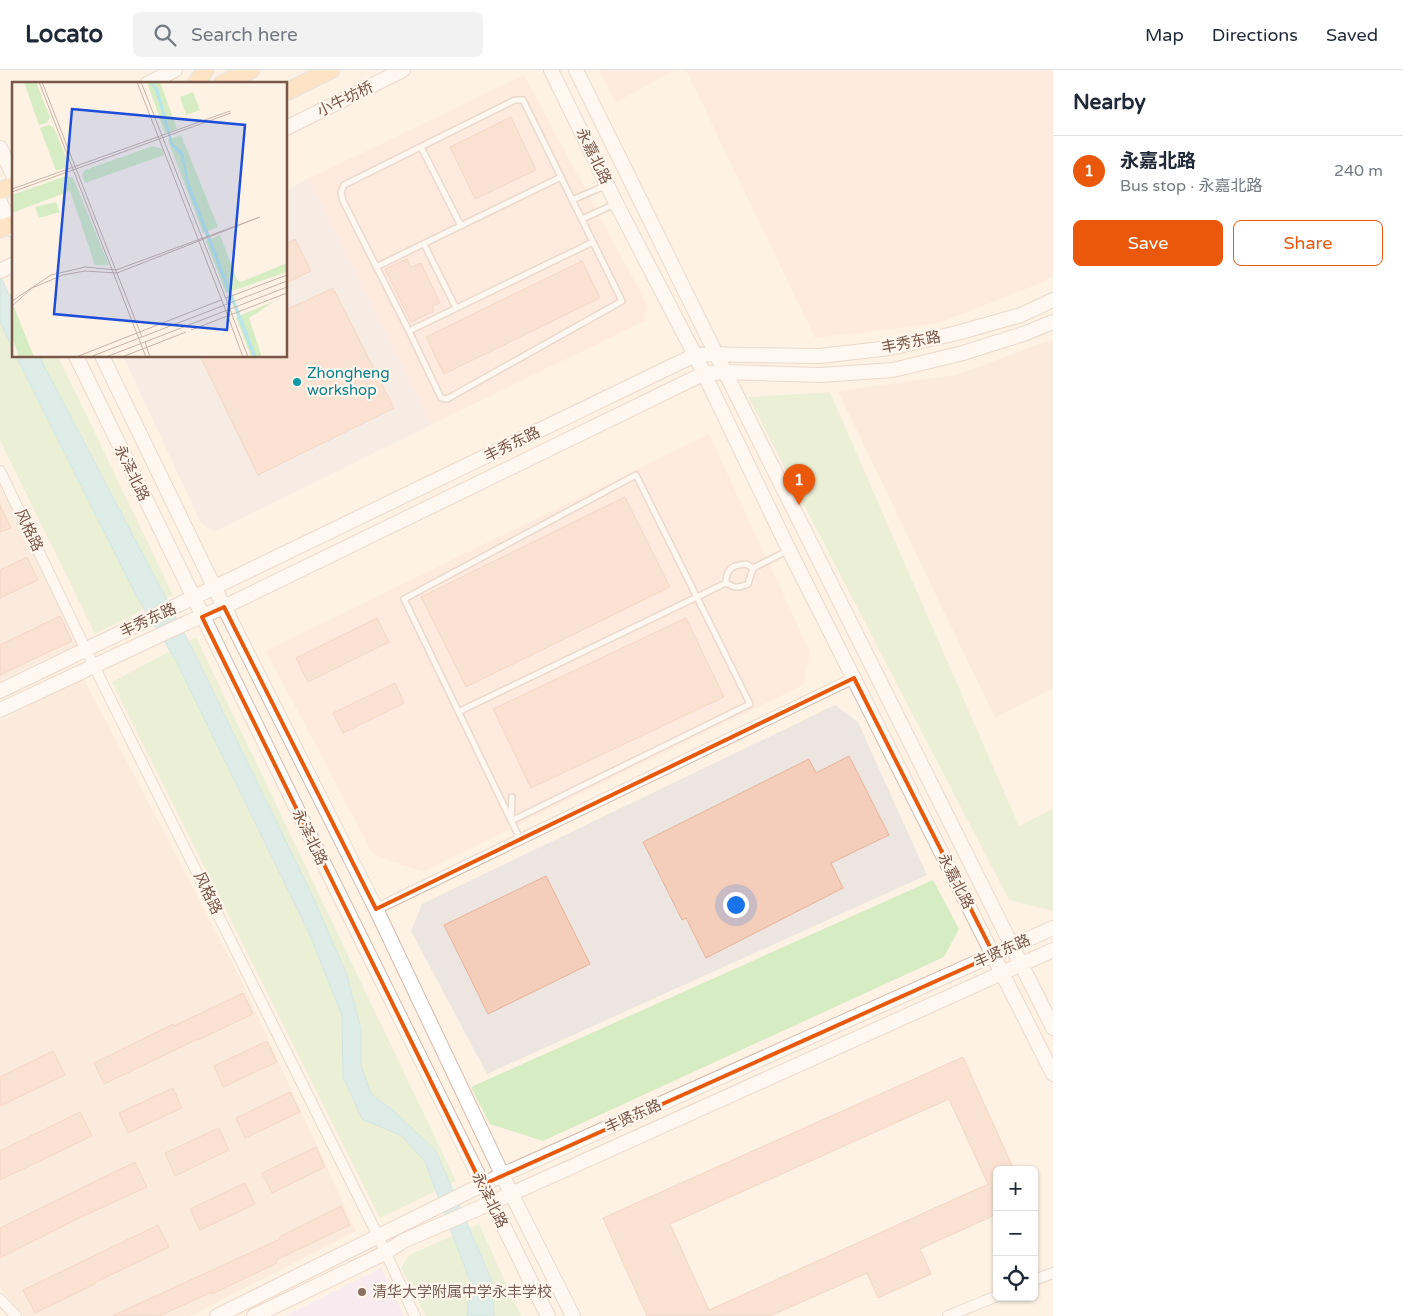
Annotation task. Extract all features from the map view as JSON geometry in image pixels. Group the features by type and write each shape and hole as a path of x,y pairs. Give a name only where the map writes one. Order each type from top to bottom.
{"main road":[{"path":"197,82 205,70"},
{"path":"226,82 251,70"},
{"path":"288,91 331,70"},
{"path":"0,191 12,186"}],"street":[{"path":"151,82 175,70"},
{"name":"小牛坊桥","path":"288,127 403,70"},
{"name":"永嘉北路","path":"551,70 616,203 695,355 789,550 1053,1074"},
{"name":"永嘉北路","path":"576,70 1053,1028"},
{"path":"4,152 12,171"},
{"path":"0,202 10,227"},
{"path":"0,271 12,265"},
{"name":"丰秀东路","path":"0,691 695,355 820,356 890,348 957,333 1021,315 1053,300"},
{"name":"丰秀东路","path":"0,710 224,607 703,374 725,372 820,374 893,370 963,352 1026,333 1053,322"},
{"name":"永泽北路","path":"77,358 202,617 548,1316"},
{"name":"永泽北路","path":"103,358 224,607 376,909 511,1193 574,1316"},
{"name":"风格路","path":"0,471 86,650 378,1236 415,1316"},
{"path":"376,909 854,678"},
{"name":"丰贤东路","path":"218,1316 502,1174 1053,928"},
{"name":"丰贤东路","path":"254,1316 385,1253 403,1240 491,1203 1053,950"},
{"path":"1038,1279 1053,1273"},
{"path":"948,1316 993,1298"},
{"path":"0,1299 16,1316"}],"lane":[{"path":"515,100 523,100 561,177 622,301 448,399 440,398 409,331 343,201 342,192 344,185 515,100"},
{"path":"421,147 461,226"},
{"path":"376,267 561,177"},
{"path":"572,200 608,185"},
{"path":"582,219 616,203"},
{"path":"409,331 593,242"},
{"path":"424,244 456,308"},
{"path":"511,821 750,704 636,475 404,600 458,712 511,821 520,839"},
{"path":"726,583 733,587 742,587 748,584 753,568 789,550"},
{"path":"726,583 726,575 731,568 746,564 753,568"},
{"path":"458,712 726,583"},
{"path":"511,821 512,797"}],"highlighted area":[{"path":"224,607 376,909 854,678 994,955 482,1185 202,617"}],"shaded area":[{"path":"599,70 675,70 615,103"},
{"path":"686,70 1053,70 1053,276 1041,283 939,323 815,338"},
{"path":"524,75 648,306 644,321 431,425 308,179"},
{"path":"308,179 431,425 214,532 201,523 124,358 288,358 288,189"},
{"path":"1053,339 1053,688 995,718 838,391 956,375"},
{"path":"709,434 810,652 803,685 422,872 373,854 266,651"},
{"path":"0,486 78,644 0,680"},
{"path":"83,677 240,978 356,1231 190,1316 24,1316 0,1288 0,721"},
{"path":"835,705 858,722 927,875 487,1074 411,931 422,904"},
{"name":"清华大学附属中学永丰学校","path":"381,1268 404,1316 285,1316"}],"green space":[{"path":"12,293 12,358 59,358 173,595 95,634 0,440 0,298"},
{"path":"830,392 1019,826 1053,809 1053,911 1009,900 748,397"},
{"path":"196,637 456,1181 380,1218 112,682"},
{"path":"933,880 959,929 944,957 543,1141 490,1124 471,1087"},
{"path":"479,1224 521,1316 426,1316 401,1268 409,1255"}],"water":[{"path":"0,275 12,301 12,347 0,322"},
{"path":"17,358 40,358 193,650 313,897 347,975 361,1029 361,1065 371,1094 394,1111 436,1151 491,1279 494,1316 467,1316 470,1281 425,1162 402,1136 362,1119 343,1077 342,1016 310,935 175,659 137,597"}],"building":[{"path":"511,117 536,170 475,199 450,147"},
{"path":"295,239 311,271 288,282 288,243"},
{"path":"407,259 411,267 421,263 440,303 432,306 434,311 411,322 385,269"},
{"path":"582,261 600,298 444,374 426,337"},
{"name":"Zhongheng workshop","path":"333,288 394,408 258,475 201,358 288,358 288,309"},
{"path":"625,497 670,587 466,687 421,597"},
{"path":"0,505 11,528 0,532"},
{"path":"27,557 38,580 0,598 0,570"},
{"path":"60,616 72,641 0,675 0,645"},
{"path":"377,618 389,642 308,682 296,658"},
{"path":"686,618 724,697 531,788 493,709"},
{"path":"395,683 404,703 343,733 333,713"},
{"path":"849,756 889,835 831,863 843,888 706,958 686,918 682,920 643,842 809,759 816,773"},
{"path":"546,876 590,964 488,1014 444,925"},
{"path":"243,993 253,1014 104,1084 94,1063 173,1024 174,1026"},
{"path":"267,1041 277,1062 223,1087 214,1066"},
{"path":"53,1051 65,1075 0,1106 0,1077"},
{"path":"963,1057 1012,1166 993,1166 993,1216 920,1249 931,1274 878,1298 867,1273 770,1316 647,1316 603,1218","holes":["949,1099 988,1184 709,1310 670,1224"]},
{"path":"173,1088 182,1108 128,1133 119,1113"},
{"path":"290,1092 300,1112 245,1138 236,1118"},
{"path":"80,1112 92,1136 0,1180 0,1151"},
{"path":"219,1128 229,1150 175,1176 165,1153"},
{"path":"316,1147 325,1167 272,1193 262,1173"},
{"path":"135,1162 147,1187 77,1219 0,1258 0,1228"},
{"path":"245,1183 255,1204 200,1230 190,1209"},
{"path":"341,1206 350,1225 276,1260 277,1263 212,1294 212,1292 159,1316 112,1316 280,1239 279,1237"},
{"path":"158,1225 169,1247 35,1313 23,1290"}],"place":[{"name":"Zhongheng workshop","path":"297,382"},
{"name":"永嘉北路","path":"799,505"},
{"name":"清华大学附属中学永丰学校","path":"362,1292"}]}
